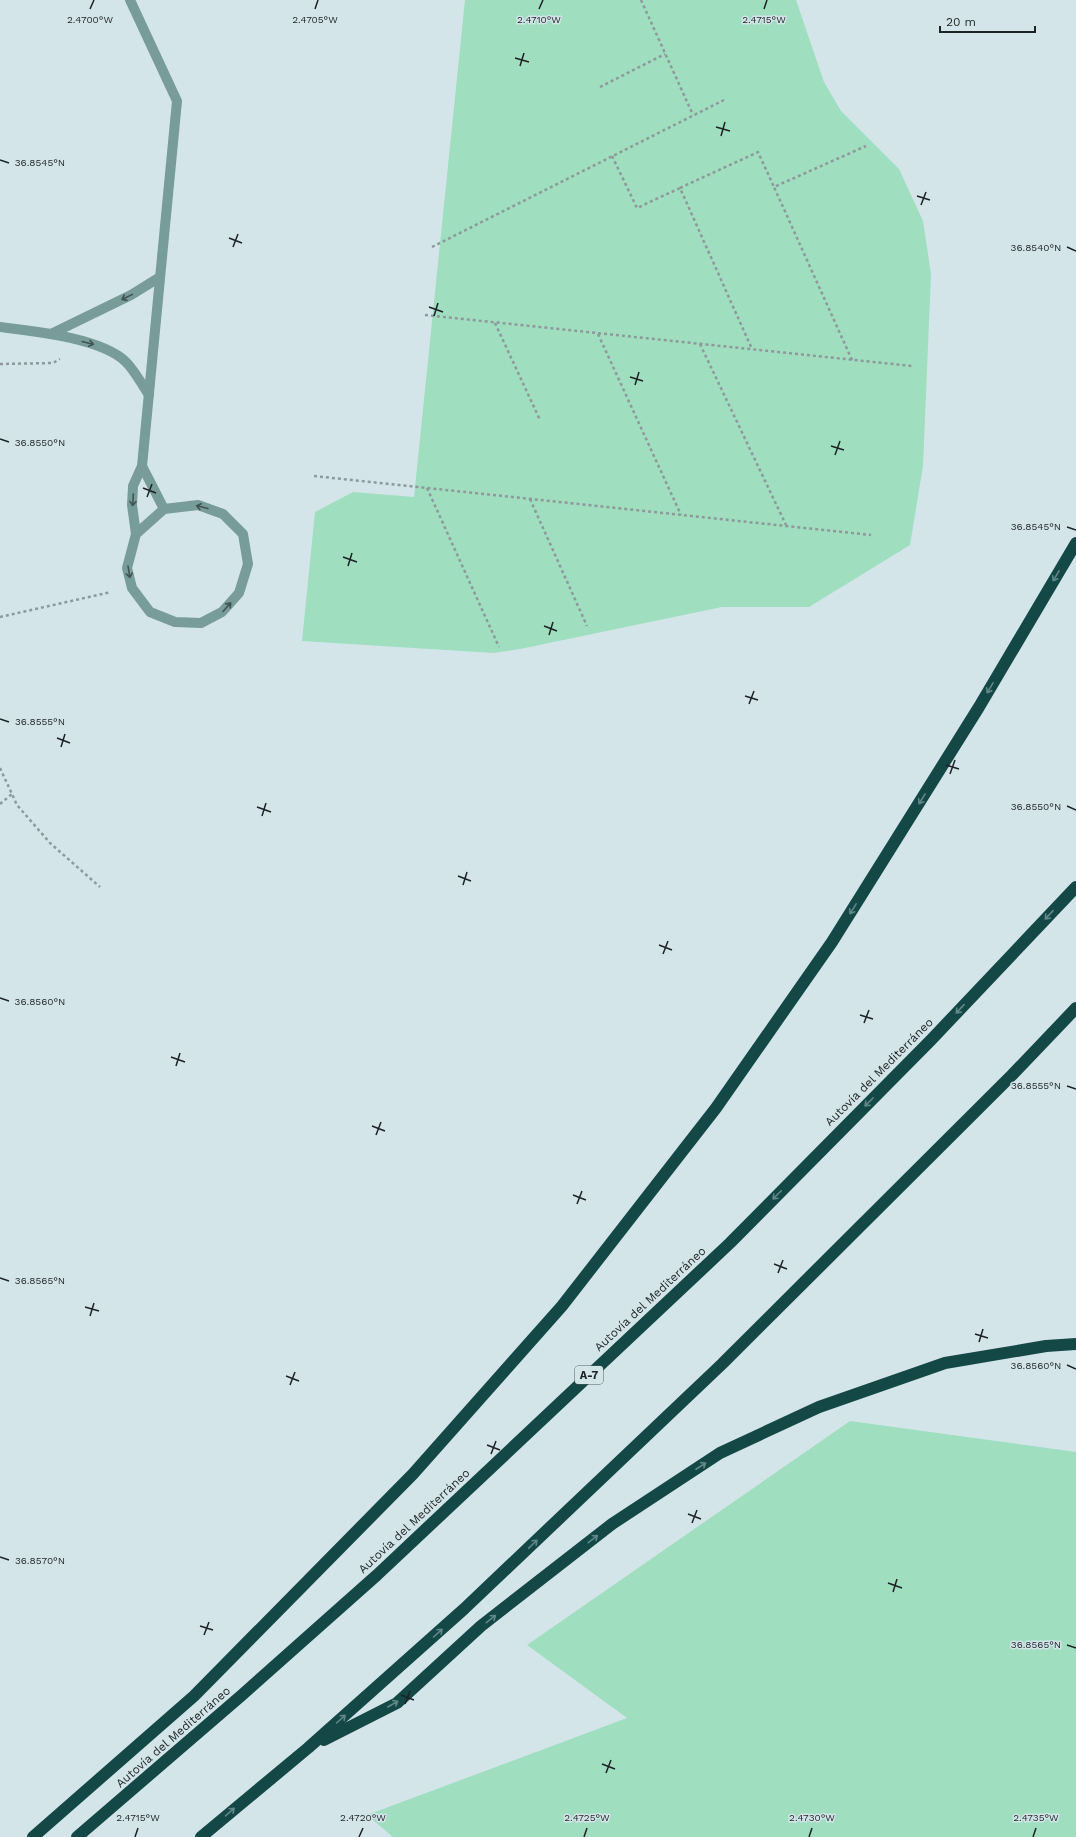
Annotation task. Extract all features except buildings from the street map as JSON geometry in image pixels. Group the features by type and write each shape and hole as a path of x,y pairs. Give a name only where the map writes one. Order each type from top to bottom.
{"highway":[{"path":"33,1837 194,1696 413,1474 562,1306 716,1108 832,942 979,708 1076,543"},
{"name":"Autovía del Mediterráneo","path":"77,1837 242,1695 377,1575 724,1249 931,1040 1076,887"},
{"path":"201,1837 308,1748 464,1609 710,1375 1012,1075 1076,1008"},
{"path":"308,1748 396,1703 481,1626 612,1524 720,1453 819,1407 945,1363 1046,1346 1076,1344"}],"lane":[{"path":"130,0 176,101 142,466 133,486 132,505 136,534 127,568 132,588 150,612 175,622 201,623 222,612 239,592 248,564 243,534 223,514 198,505 164,509 136,534"},
{"path":"51,334 131,295 160,277"},
{"path":"0,327 51,334 100,346 126,362 149,395"},
{"path":"142,466 164,509"}],"path":[{"path":"641,0 693,115"},
{"path":"600,87 666,54"},
{"path":"432,247 724,100"},
{"path":"774,187 866,146"},
{"path":"612,156 637,208 758,152 852,360"},
{"path":"680,188 752,350"},
{"path":"425,315 912,366"},
{"path":"495,323 540,420"},
{"path":"598,334 682,515"},
{"path":"700,344 786,526"},
{"path":"0,364 53,363 64,356"},
{"path":"314,476 871,535"},
{"path":"427,488 499,647"},
{"path":"530,499 587,626"},
{"path":"0,617 112,592"},
{"path":"0,768 17,805 50,843 100,887"},
{"path":"0,804 12,794"}],"green space":[{"path":"465,0 796,0 824,82 841,111 899,169 923,221 931,274 923,466 910,545 809,607 722,607 520,649 494,653 302,641 315,512 353,492 414,497"},
{"path":"850,1421 1076,1452 1076,1837 393,1837 367,1815 627,1718 527,1645"}]}
